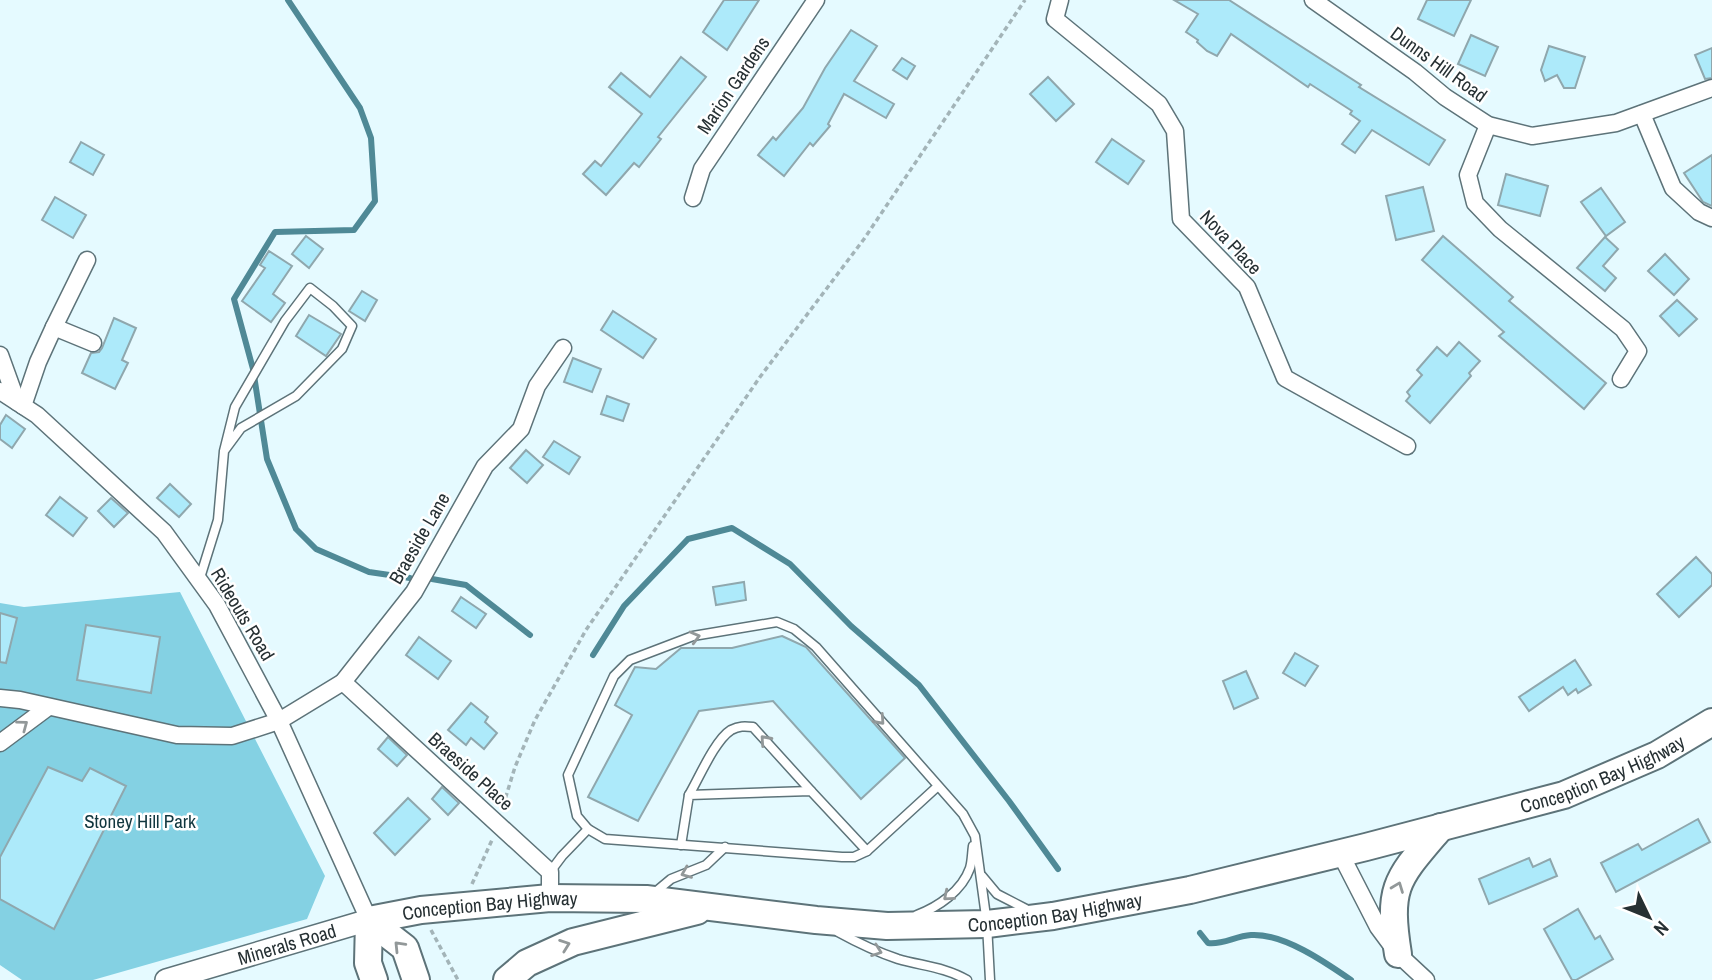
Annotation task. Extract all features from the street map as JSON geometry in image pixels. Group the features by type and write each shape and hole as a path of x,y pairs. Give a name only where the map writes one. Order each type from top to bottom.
{"main road":[{"name":"Conception Bay Highway","path":"369,920 421,910 550,898 646,899 887,926 987,924 1053,916 1190,890 1564,795 1657,755 1712,722"},
{"path":"1398,954 1393,924 1395,893 1410,864 1441,827"},
{"path":"507,980 527,963 573,942 712,908"},
{"name":"Conception Bay Highway","path":"369,920 405,948 416,980"},
{"path":"369,920 369,963 374,980"}],"street":[{"name":"Marion Gardens","path":"693,198 702,169 816,0"},
{"name":"Nova Place","path":"1060,0 1055,19 1159,104 1175,131 1181,219 1247,288 1285,378 1407,446"},
{"name":"Dunns Hill Road","path":"1313,0 1415,72 1445,97 1488,125 1532,136 1616,123 1712,88"},
{"path":"1642,114 1673,188 1699,212 1712,218"},
{"path":"1488,125 1468,175 1475,203 1500,229 1623,329 1638,351 1621,379"},
{"path":"20,404 87,260"},
{"path":"54,327 93,343"},
{"name":"Braeside Lane","path":"0,698 20,700 177,735 232,736 279,720 343,682 414,592 485,466 522,429 537,386 563,348"},
{"path":"0,355 20,404"},
{"name":"Rideouts Road","path":"0,391 37,415 164,532 217,605 279,720 369,920"},
{"name":"Braeside Place","path":"343,682 550,872"},
{"path":"0,743 47,708"},
{"path":"1340,853 1378,927 1398,954 1426,980"},
{"path":"550,872 550,898"},
{"name":"Minerals Road","path":"166,980 369,920"}],"lane":[{"path":"199,580 218,520 224,451 235,407 285,321 310,288 334,306 352,326 342,349 296,396 241,428 224,451"},
{"path":"938,786 867,851 854,857 842,857 605,839 588,829 577,816 568,775 614,676 630,660 693,636 777,622 794,629 816,647 963,814 975,836 987,924 990,980"},
{"path":"681,845 690,795 713,752 728,732 740,726 753,727 867,851"},
{"path":"690,795 811,790"},
{"path":"550,872 588,829"},
{"path":"887,926 922,913 947,899 961,885 970,868 975,836"},
{"path":"646,899 671,879 706,865 725,847"},
{"path":"980,874 997,894 1020,908 1053,916"},
{"path":"816,920 868,948 902,960 947,970 967,980"}],"path":[{"path":"469,889 484,860 498,824 514,767 535,720 586,629 760,377 864,239 1025,0"}],"green space":[{"name":"Stoney Hill Park","path":"180,592 325,876 307,919 93,980 22,980 0,965 0,603 24,607"}],"building":[{"path":"724,0 759,0 727,50 703,32"},
{"path":"1174,0 1229,0 1361,85 1359,87 1445,140 1429,165 1372,130 1355,153 1342,144 1360,121 1350,114 1352,111 1310,84 1308,87 1231,34 1217,56 1207,51 1198,40 1186,32 1198,14"},
{"path":"1427,0 1471,0 1454,36 1418,19"},
{"path":"851,30 877,46 854,81 894,104 886,118 844,94 828,124 830,126 813,146 810,143 784,176 758,155 773,137 776,140 803,108 825,68"},
{"path":"1471,35 1498,47 1485,76 1458,64"},
{"path":"1549,46 1585,57 1575,88 1564,88 1557,75 1545,81 1541,70"},
{"path":"1712,48 1712,78 1705,79 1695,55"},
{"path":"681,57 706,77 658,137 661,139 639,167 634,163 606,195 583,174 595,161 601,166 642,114 609,87 621,73 650,97"},
{"path":"902,58 915,66 907,79 893,70"},
{"path":"1048,77 1074,104 1056,121 1030,94"},
{"path":"1112,139 1144,161 1128,184 1096,162"},
{"path":"81,142 104,155 93,175 70,162"},
{"path":"1712,155 1712,206 1703,202 1684,173"},
{"path":"1506,174 1548,186 1540,216 1498,205"},
{"path":"1423,187 1434,231 1396,240 1386,196"},
{"path":"1601,188 1625,222 1606,236 1581,202"},
{"path":"55,197 86,215 73,238 42,220"},
{"path":"306,236 323,249 309,268 292,254"},
{"path":"1443,236 1513,297 1509,301 1606,383 1584,409 1499,336 1504,332 1422,260"},
{"path":"1605,237 1618,249 1603,266 1616,278 1605,291 1577,268"},
{"path":"269,251 292,266 273,294 285,303 271,322 242,301 265,268 260,265"},
{"path":"1665,254 1689,279 1674,295 1648,271"},
{"path":"362,291 377,300 365,321 349,311"},
{"path":"1677,300 1697,319 1679,336 1660,316"},
{"path":"613,311 656,339 643,358 601,330"},
{"path":"309,315 341,334 326,356 296,336"},
{"path":"114,318 136,328 122,360 128,363 115,389 82,373 91,353 99,352 102,348"},
{"path":"1459,342 1480,361 1469,373 1471,376 1430,423 1406,401 1410,396 1407,392 1422,375 1417,370 1437,347 1447,356"},
{"path":"573,358 601,369 592,392 564,382"},
{"path":"607,396 629,404 623,421 601,414"},
{"path":"6,415 25,429 12,448 0,439 0,425"},
{"path":"554,441 580,457 569,474 543,457"},
{"path":"526,450 543,465 527,483 510,468"},
{"path":"170,484 191,504 179,517 157,498"},
{"path":"60,497 87,518 73,536 46,515"},
{"path":"111,498 128,513 114,527 98,511"},
{"path":"1696,557 1712,574 1712,585 1679,617 1657,594"},
{"path":"744,582 746,600 716,605 713,587"},
{"path":"461,597 486,614 476,628 452,611"},
{"path":"0,613 17,618 6,663 0,662"},
{"path":"86,625 160,637 151,693 77,680"},
{"path":"782,636 806,647 905,758 861,799 773,701 699,711 638,821 588,797 632,715 615,705 635,667 656,669 681,648 732,648"},
{"path":"419,637 451,661 438,679 406,655"},
{"path":"1295,653 1318,666 1305,686 1283,673"},
{"path":"1575,660 1591,685 1578,693 1576,689 1568,695 1563,687 1529,711 1519,697"},
{"path":"1246,671 1258,698 1234,709 1223,681"},
{"path":"471,703 488,717 485,722 497,733 484,749 471,738 466,745 448,730"},
{"path":"388,737 407,755 397,766 378,749"},
{"path":"48,767 82,781 90,768 126,786 54,929 0,899 0,857"},
{"path":"442,787 459,803 448,815 432,799"},
{"path":"408,798 430,819 395,855 374,833"},
{"path":"1698,819 1710,842 1616,892 1601,863 1638,844 1642,850"},
{"path":"1529,858 1533,867 1550,859 1557,876 1489,904 1479,879"},
{"path":"1578,909 1595,939 1600,936 1613,959 1572,980 1544,929"}],"waterway":[{"path":"288,0 360,108 371,138 375,201 354,230 275,232 234,299 253,369 267,459 296,529 316,549 369,572 410,578"},
{"path":"593,655 624,606 688,539 732,528 790,564 851,626 919,685 1058,869"},
{"path":"432,579 466,585 530,635"},
{"path":"1200,933 1208,943 1251,935 1276,939 1303,950 1351,980"}]}
